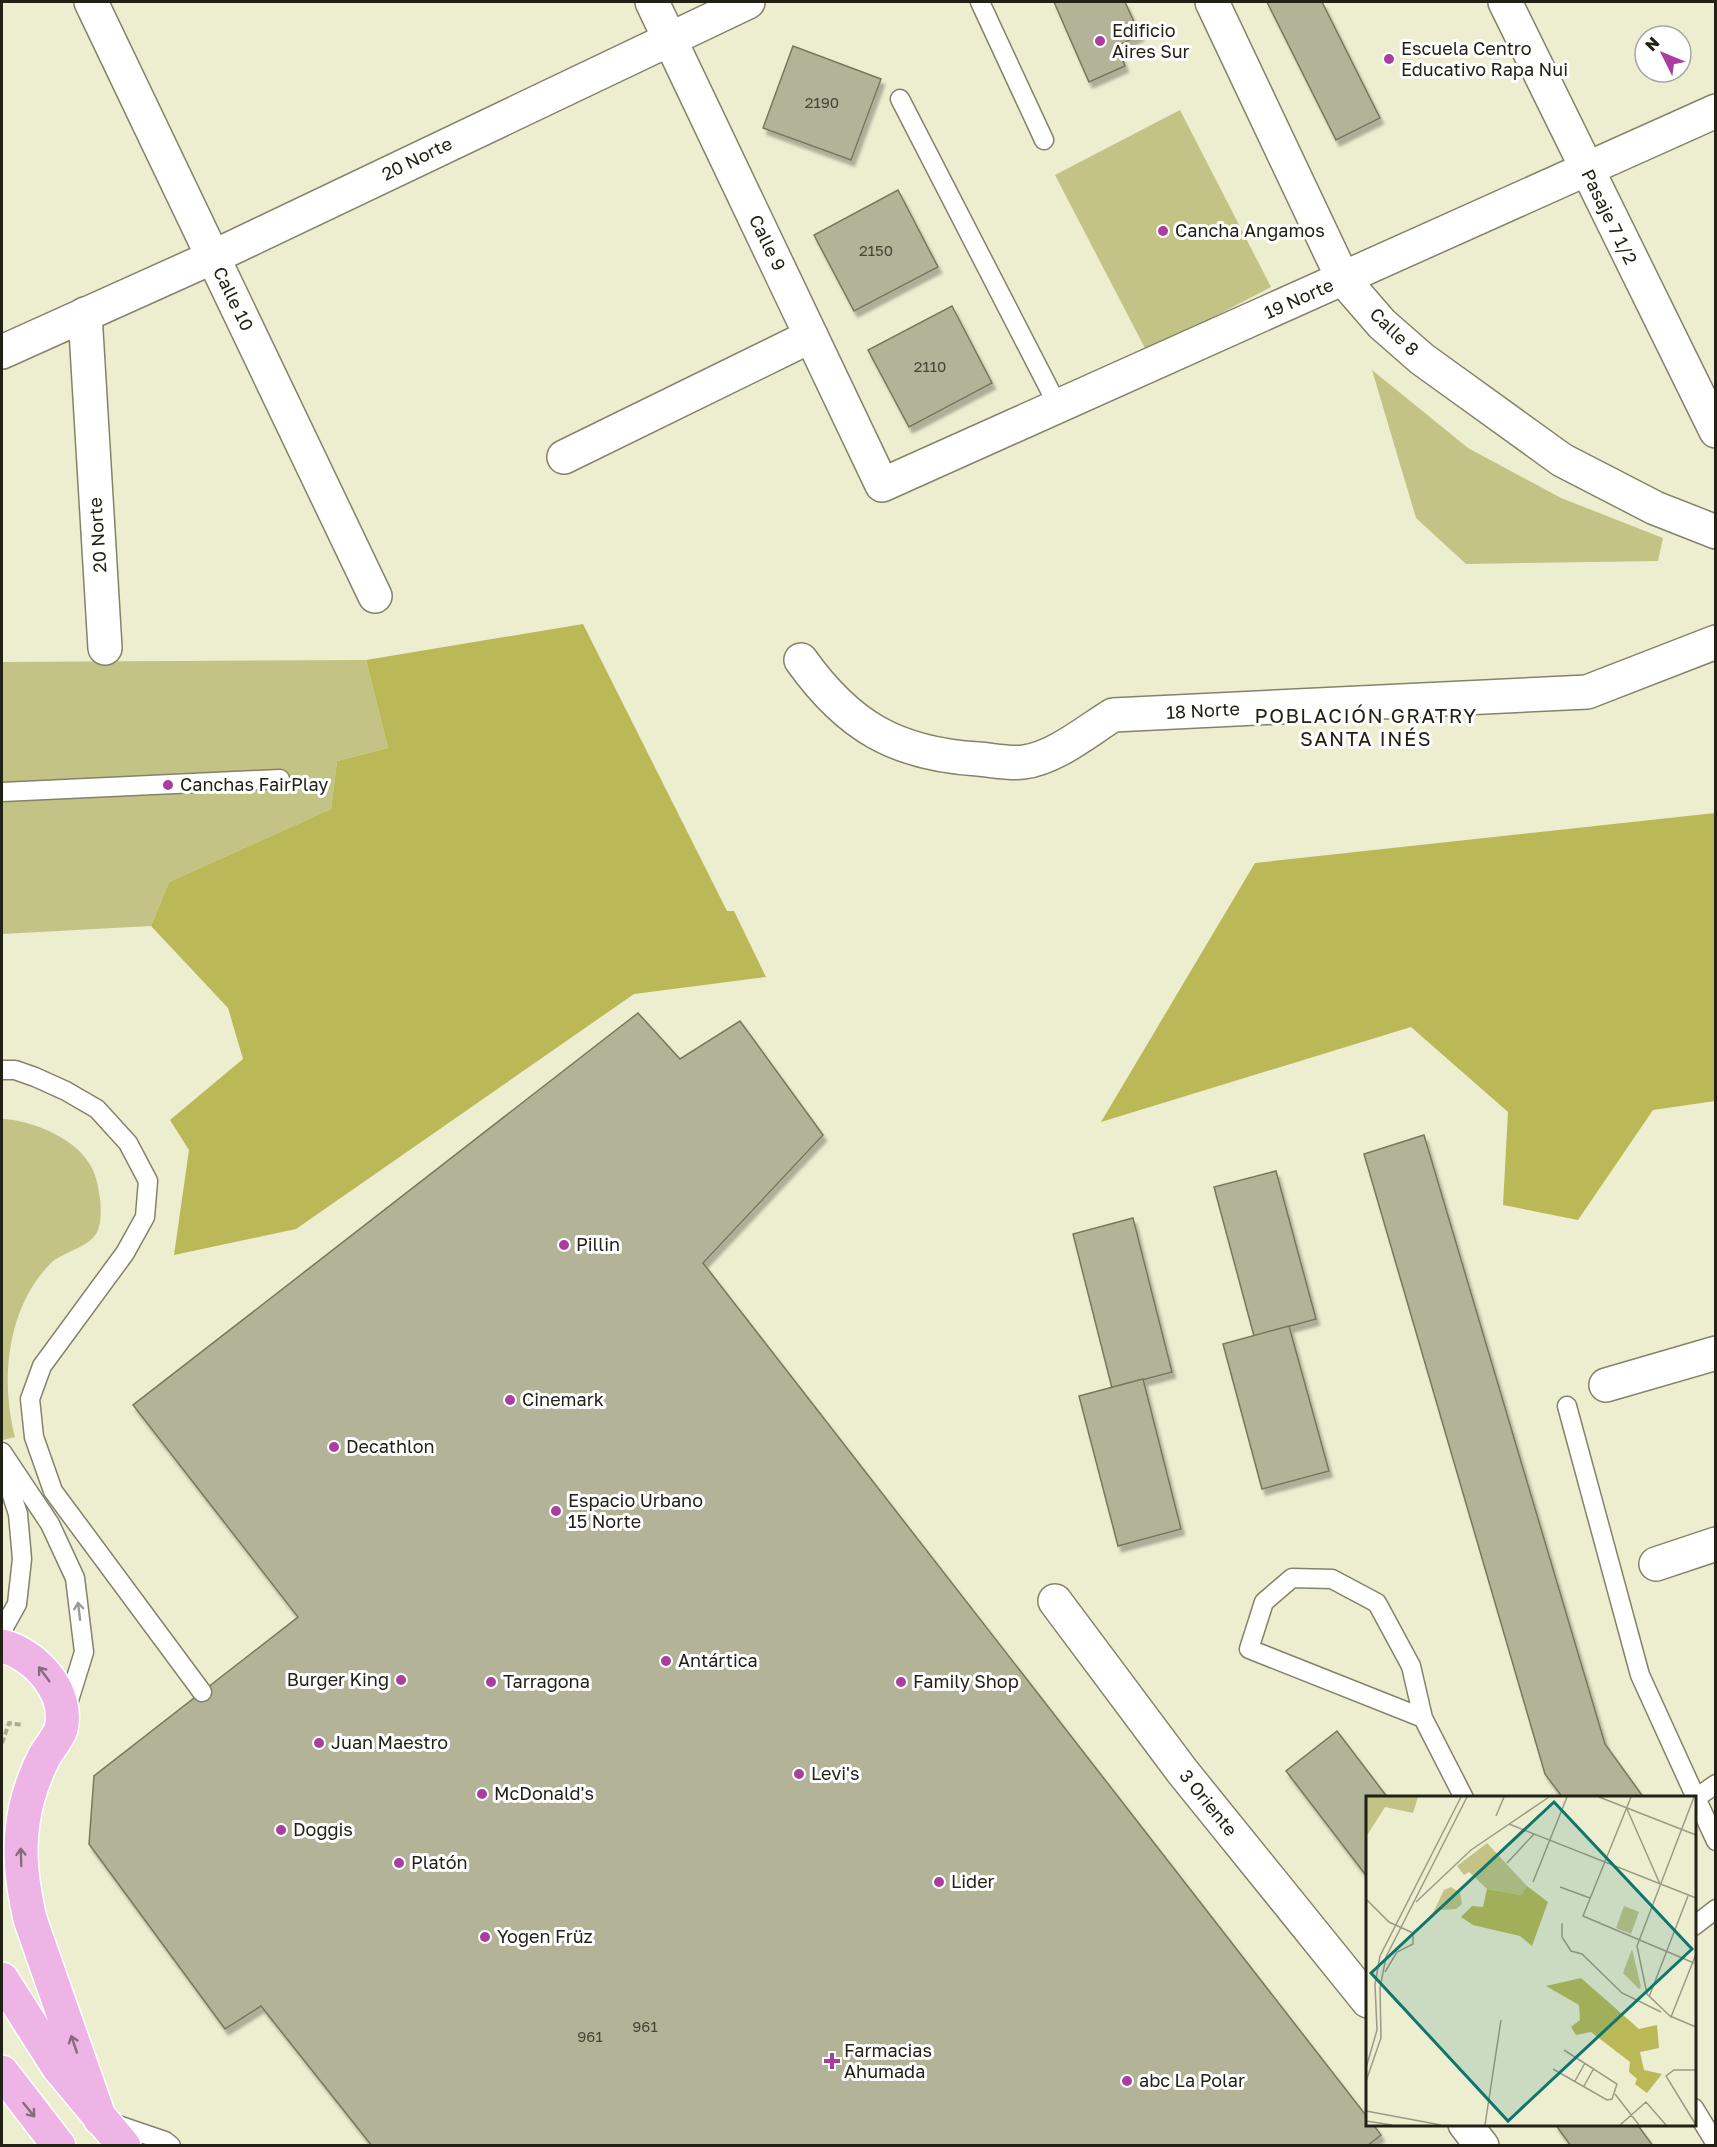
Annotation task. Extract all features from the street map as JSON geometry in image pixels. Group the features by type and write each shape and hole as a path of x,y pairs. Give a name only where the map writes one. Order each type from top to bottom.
{"main road":[{"path":"2,1646 26,1656 39,1666 49,1680 61,1712 61,1729 43,1759 30,1791 23,1823 20,1855 23,1887 30,1919 100,2119"},
{"path":"2,1979 58,2067 124,2145"},
{"path":"2,2072 59,2145"}],"street":[{"name":"Calle 10","path":"91,2 375,596"},
{"name":"Calle 9","path":"652,2 882,486"},
{"name":"20 Norte","path":"2,352 213,257 748,2"},
{"name":"Calle 8","path":"1212,2 1343,279 1382,324 1422,359 1562,460 1655,507 1716,532"},
{"name":"Pasaje 7 1/2","path":"1505,2 1716,431"},
{"name":"19 Norte","path":"882,486 1716,111"},
{"name":"20 Norte","path":"85,314 105,648"},
{"path":"564,457 811,336"},
{"name":"18 Norte","path":"801,660 818,684 838,705 886,738 941,757 1024,762 1056,750 1113,715 1587,692 1716,642"},
{"path":"1606,1385 1716,1353"},
{"path":"1656,1564 1716,1544"},
{"name":"3 Oriente","path":"1054,1602 1182,1771 1366,1999"},
{"path":"1467,2126 1482,2145"}],"lane":[{"path":"980,2 1044,140"},
{"path":"900,99 1058,406"},
{"path":"2,792 280,779"},
{"path":"2,1070 15,1070 35,1077 66,1090 97,1109 128,1143 148,1181 145,1217 125,1253 42,1366 30,1399 34,1437 53,1491 202,1692"},
{"path":"1567,1406 1640,1675 1695,1796"},
{"path":"2,1452 50,1524 75,1578 84,1652 61,1729"},
{"path":"2,1464 18,1514 22,1559 17,1604 2,1631"},
{"path":"1423,1718 1249,1649 1264,1602 1292,1578 1332,1579 1377,1603 1411,1666 1423,1718 1463,1796"},
{"path":"1716,1784 1696,1798 1716,1842"},
{"path":"1696,1925 1716,1909"},
{"path":"1696,2109 1712,2123 1716,2144"},
{"path":"100,2119 171,2145"}],"green space":[{"name":"Cancha Angamos","path":"1180,110 1271,287 1147,352 1055,175"},
{"path":"1372,370 1468,448 1561,498 1663,538 1658,561 1466,564 1416,518"},
{"name":"Canchas FairPlay","path":"366,660 388,748 337,761 331,809 169,882 151,926 2,934 2,662"},
{"path":"2,1119 38,1127 73,1145 82,1154 95,1175 101,1212 98,1230 92,1239 50,1264 24,1302 16,1323 8,1369 10,1415 15,1437 3,1440 2,1436"}],"shaded area":[{"path":"583,624 727,911 734,911 766,977 634,994 296,1229 174,1255 189,1150 170,1120 243,1059 228,1008 151,926 169,882 331,809 337,761 388,748 366,660"},
{"path":"1715,813 1715,1101 1653,1110 1578,1220 1503,1205 1508,1112 1411,1027 1101,1122 1255,863"}],"building":[{"name":"Edificio Aires Sur","path":"1054,2 1125,2 1140,35 1117,46 1125,66 1089,82"},
{"path":"1267,2 1322,2 1380,118 1336,140"},
{"path":"793,46 881,79 851,160 763,128"},
{"path":"898,190 938,267 854,311 814,235"},
{"path":"952,306 992,383 909,427 868,350"},
{"name":"Espacio Urbano 15 Norte","path":"638,1013 680,1059 740,1021 823,1135 703,1263 1366,2115 1366,2126 1374,2126 1381,2135 1367,2146 372,2146 261,2006 225,2029 89,1844 94,1776 298,1617 133,1405"},
{"path":"1424,1135 1605,1744 1643,1796 1562,1796 1545,1774 1364,1154"},
{"path":"1276,1171 1316,1319 1254,1336 1214,1187"},
{"path":"1133,1218 1172,1372 1112,1388 1073,1234"},
{"path":"1289,1326 1329,1471 1262,1489 1223,1344"},
{"path":"1143,1379 1181,1529 1118,1546 1079,1396"},
{"path":"1337,1731 1386,1796 1366,1796 1366,1875 1286,1771"},
{"path":"1556,2126 1638,2126 1653,2146 1571,2146"}],"place":[{"name":"Edificio Aires Sur","path":"1100,41"},
{"name":"Escuela Centro Educativo Rapa Nui","path":"1389,59"},
{"name":"Cancha Angamos","path":"1163,231"},
{"name":"Canchas FairPlay","path":"168,785"},
{"name":"Pillin","path":"564,1245"},
{"name":"Cinemark","path":"510,1400"},
{"name":"Decathlon","path":"334,1447"},
{"name":"Espacio Urbano 15 Norte","path":"556,1511"},
{"name":"Antártica","path":"666,1661"},
{"name":"Burger King","path":"401,1680"},
{"name":"Tarragona","path":"491,1682"},
{"name":"Family Shop","path":"901,1682"},
{"name":"Juan Maestro","path":"319,1743"},
{"name":"Levi's","path":"799,1774"},
{"name":"McDonald's","path":"482,1794"},
{"name":"Doggis","path":"281,1830"},
{"name":"Platón","path":"399,1863"},
{"name":"Lider","path":"939,1882"},
{"name":"Yogen Früz","path":"485,1937"},
{"name":"Farmacias Ahumada","path":"832,2061"},
{"name":"abc La Polar","path":"1127,2081"}],"district":[{"name":"POBLACIÓN GRATRY SANTA INÉS","path":"1366,728"}]}
